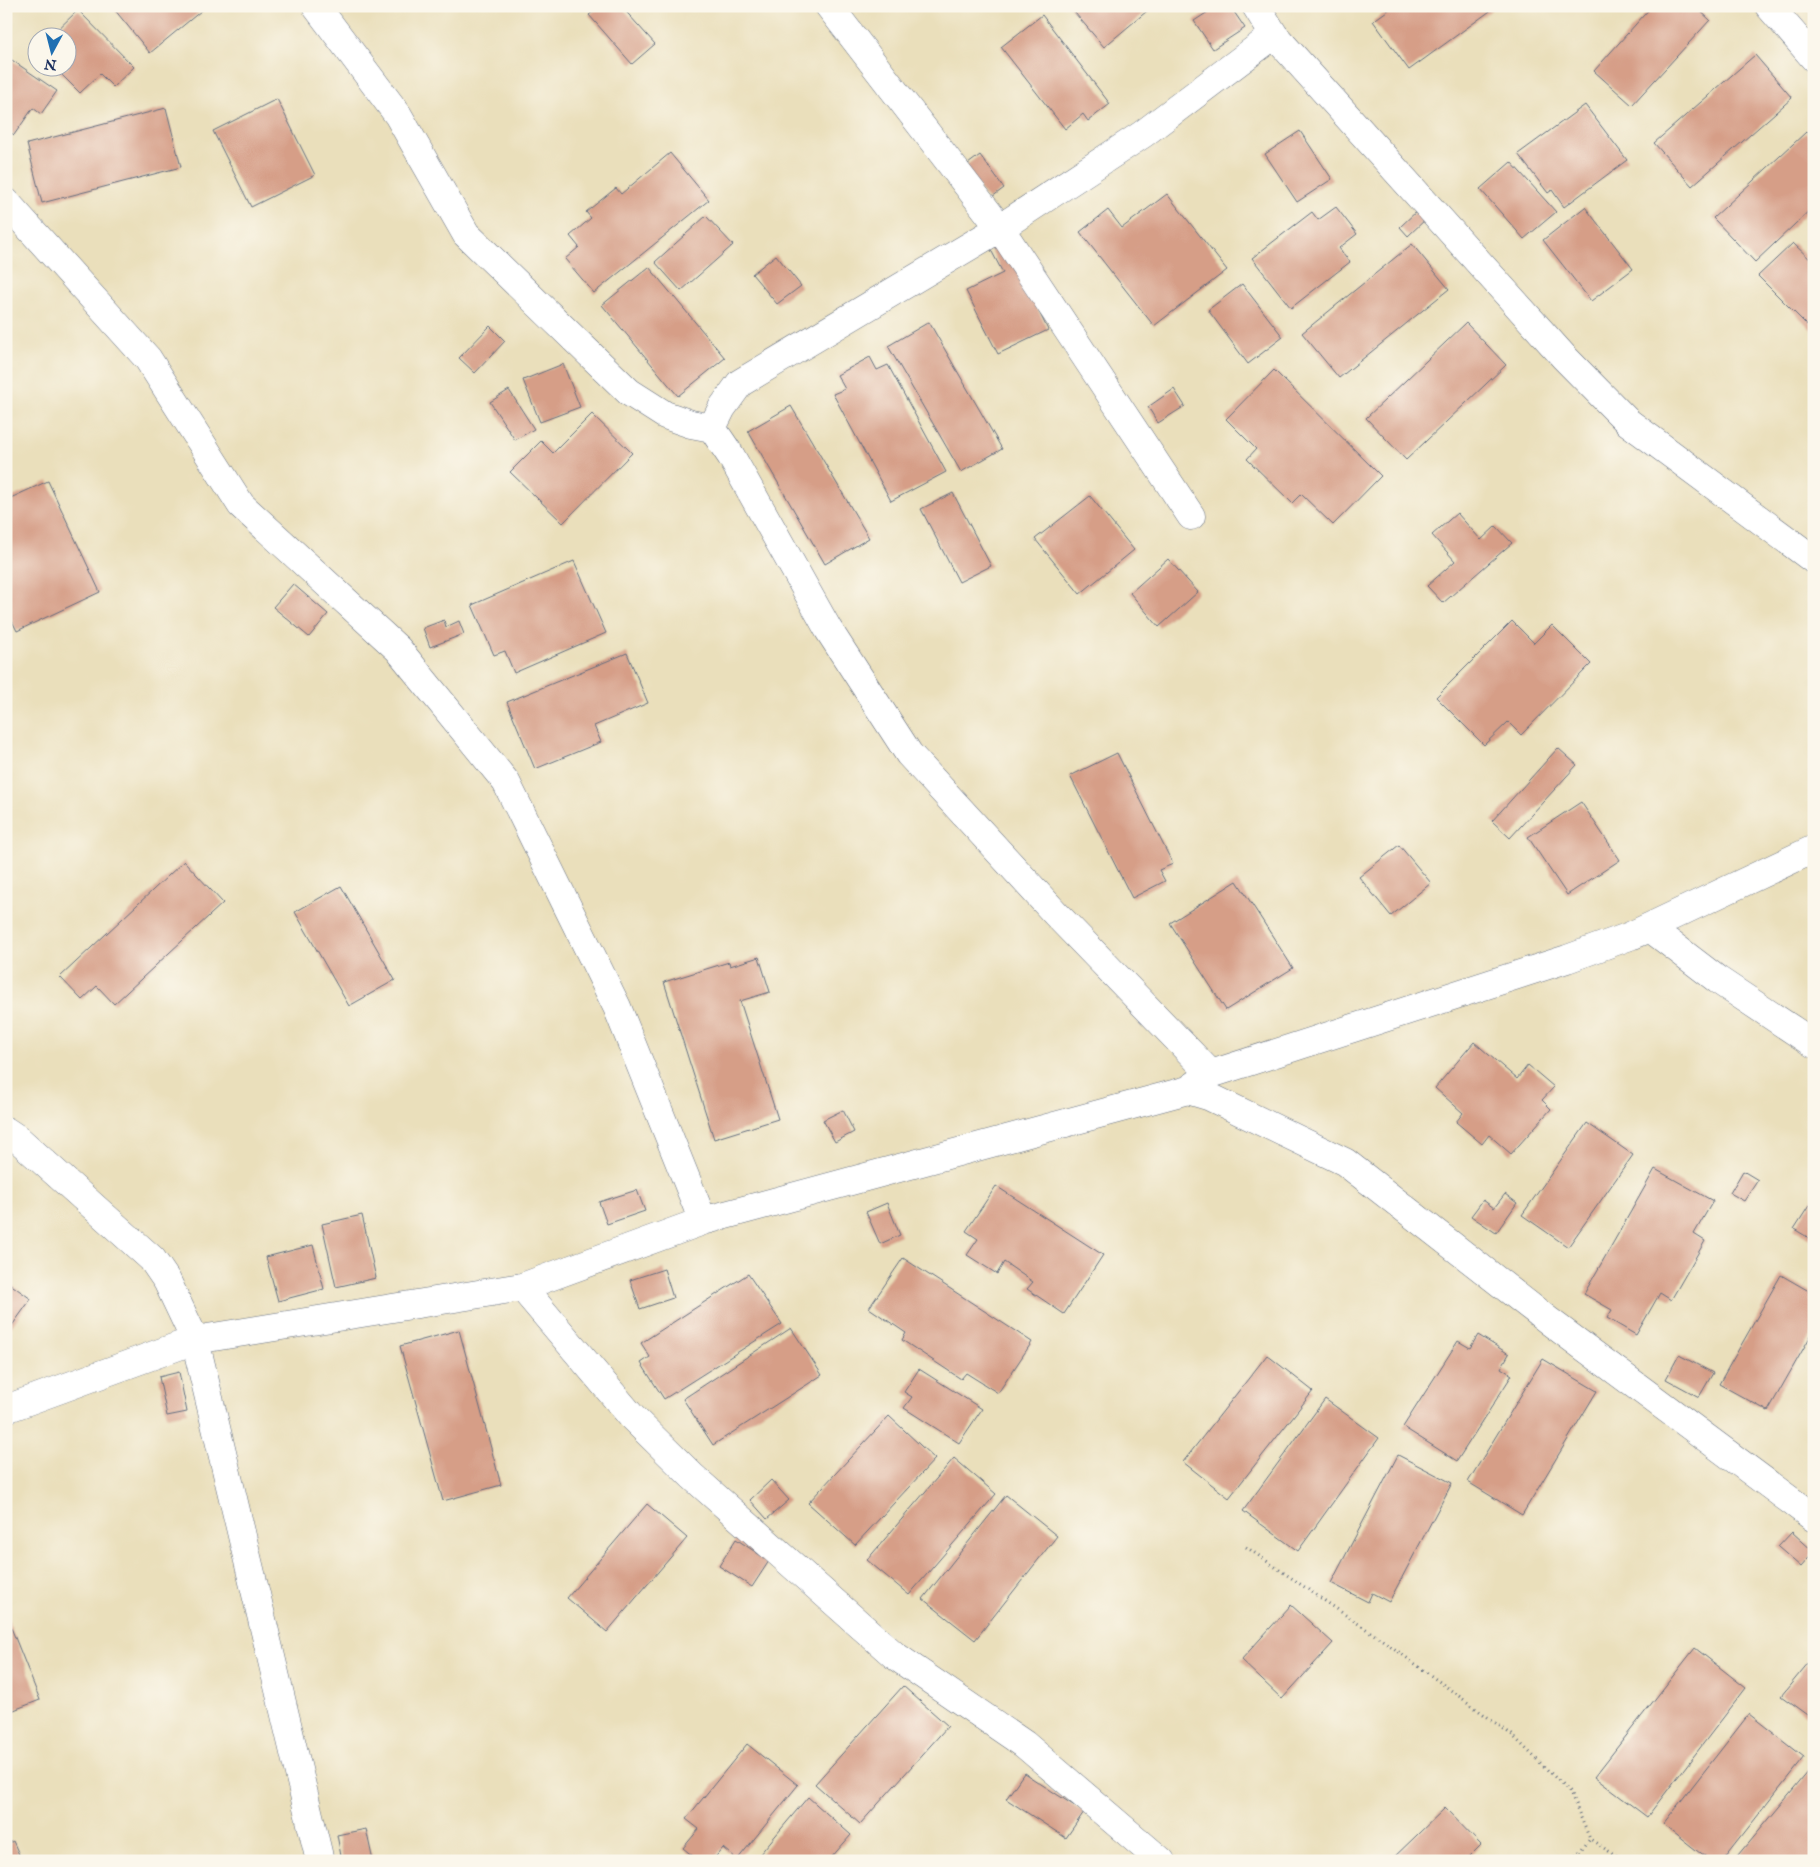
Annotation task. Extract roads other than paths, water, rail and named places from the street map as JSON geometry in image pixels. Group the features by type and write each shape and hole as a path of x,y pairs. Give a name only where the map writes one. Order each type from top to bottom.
{"street":[{"path":"316,6 398,115 466,234 629,392 665,415 691,424 712,428 731,456 828,628 909,754 1056,914 1211,1074"},
{"path":"829,6 1000,228 1192,516"},
{"path":"1256,6 1274,35 1564,356 1628,422 1814,560"},
{"path":"1769,6 1814,58"},
{"path":"712,428 722,408 740,383 1000,228 1143,134 1274,35"},
{"path":"6,202 148,359 241,505 398,649 506,782 618,1007 703,1221"},
{"path":"1630,936 1814,849"},
{"path":"6,1410 195,1340 522,1288 703,1221 1188,1090 1211,1074 1557,962 1650,928 1718,980 1814,1044"},
{"path":"1188,1090 1208,1096 1345,1162 1549,1321 1814,1518"},
{"path":"6,1131 18,1139 152,1259 167,1280 195,1340 320,1861"},
{"path":"522,1288 632,1417 692,1476 894,1654 1024,1744 1161,1861"}]}
